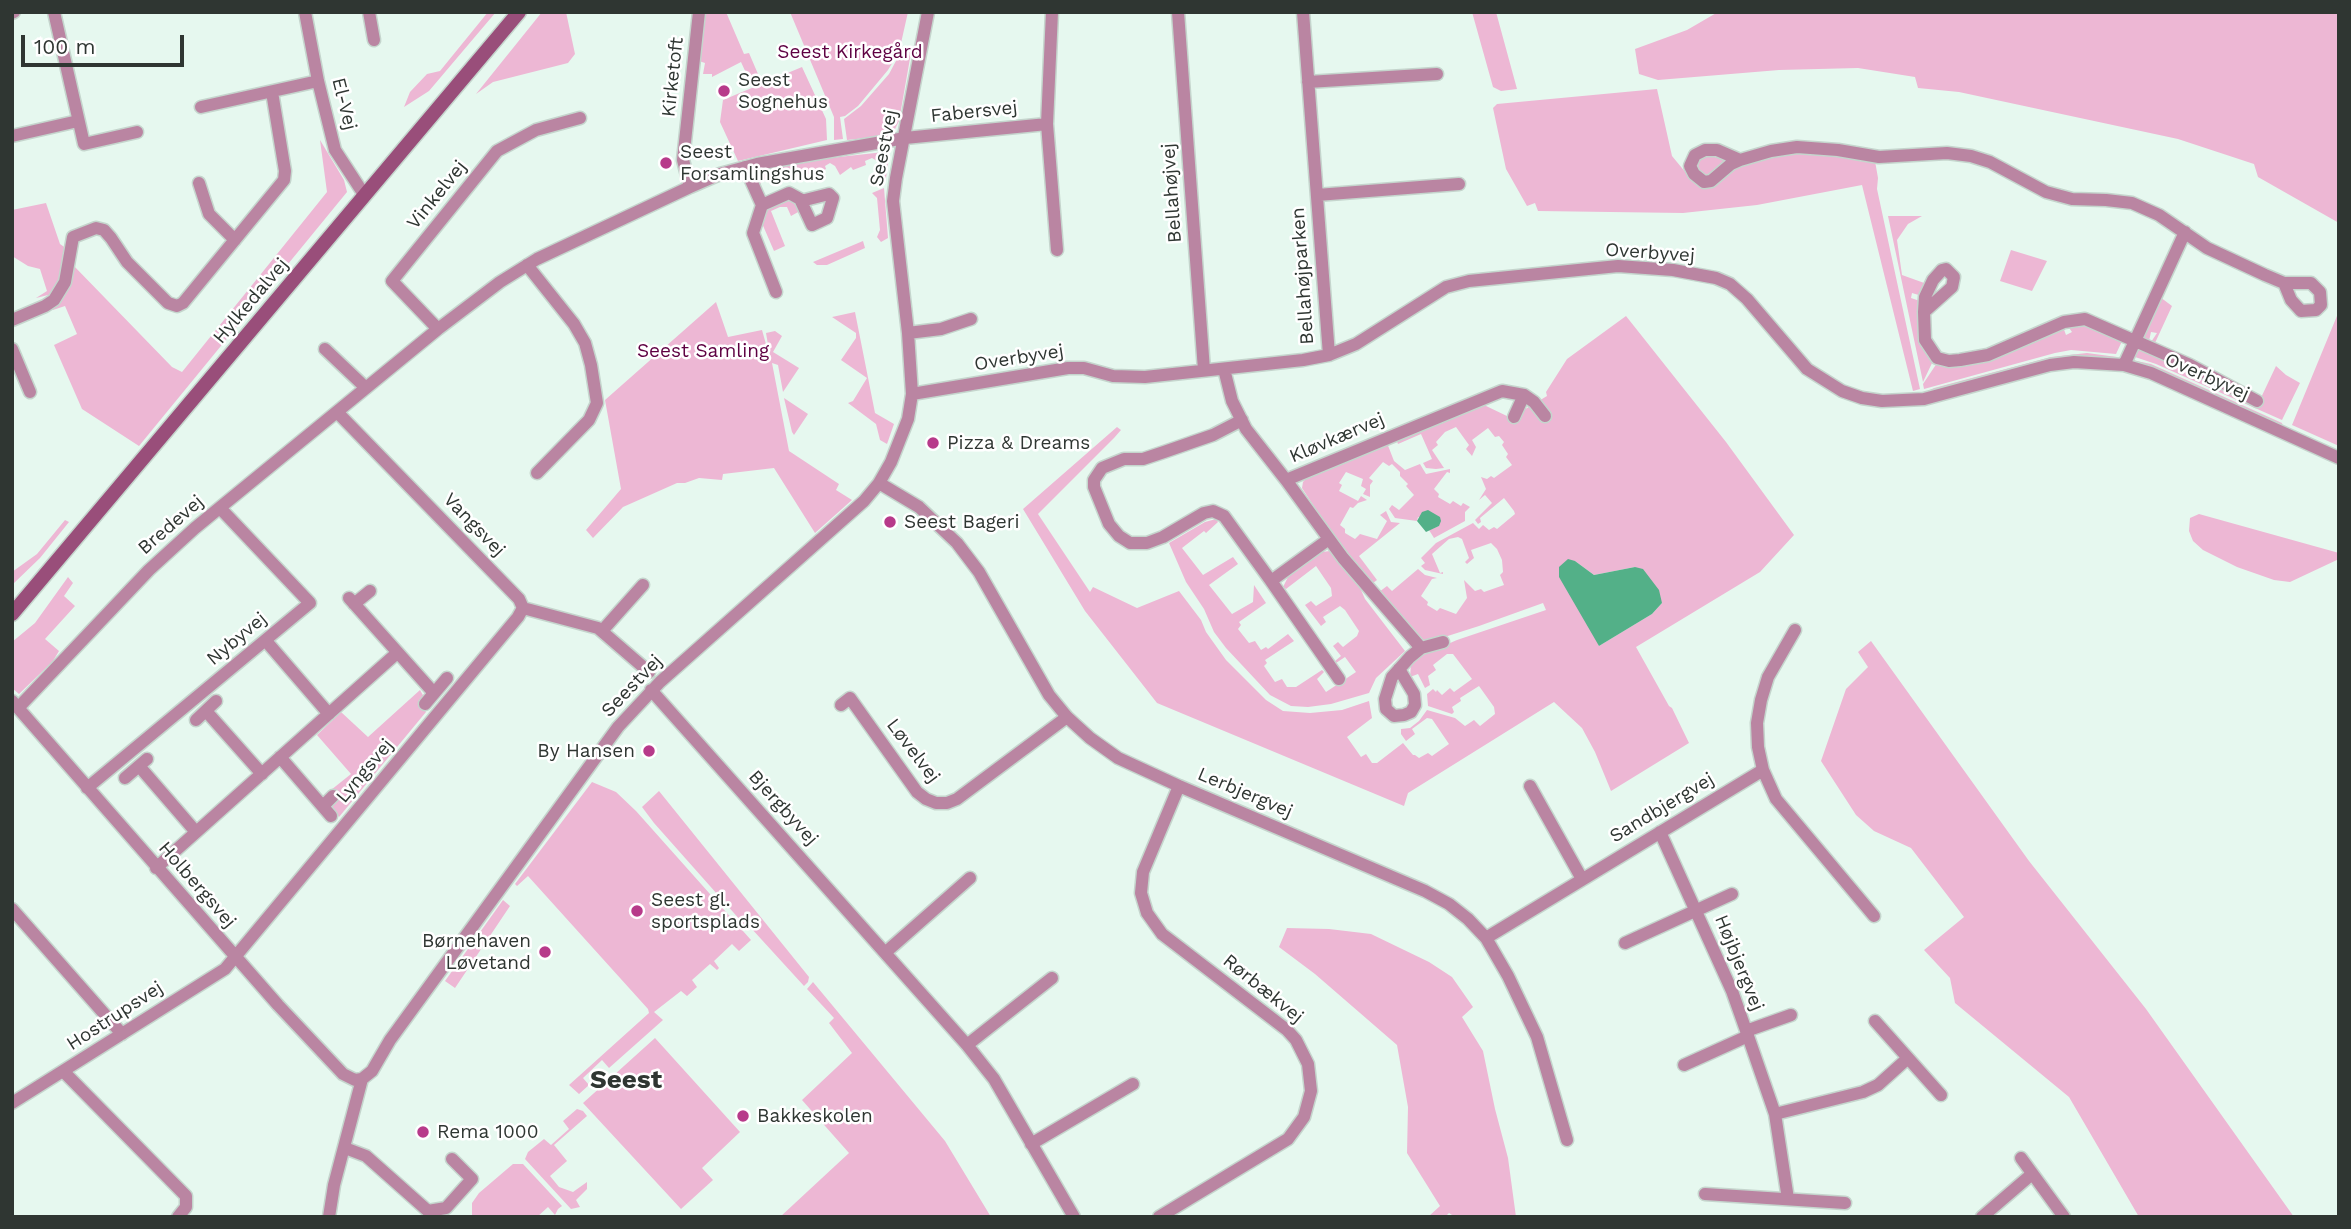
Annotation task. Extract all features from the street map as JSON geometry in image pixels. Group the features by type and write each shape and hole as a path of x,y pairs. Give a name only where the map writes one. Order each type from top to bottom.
{"street":[{"path":"54,12 84,144 137,132"},
{"name":"El-Vej","path":"305,12 318,82 335,150 365,196"},
{"path":"369,12 374,40"},
{"name":"Hylkedalvej","path":"12,614 519,12"},
{"name":"Kirketoft","path":"690,187 683,160 699,12"},
{"name":"Seestvej","path":"362,1079 372,1071 390,1040 618,727 651,690 857,508 879,483 901,441 912,394 893,201 928,12"},
{"name":"Fabersvej","path":"1052,12 1047,124 1057,250"},
{"name":"Bellahøjvej","path":"1178,12 1204,370"},
{"name":"Bellahøjparken","path":"1303,12 1329,355"},
{"path":"1308,82 1437,74"},
{"path":"201,107 318,82"},
{"path":"12,320 54,300 65,282 73,237 96,228 104,230 127,262 168,303 177,306 183,303 284,180 272,92"},
{"name":"Vinkelvej","path":"438,329 392,281 497,151 536,130 580,118"},
{"path":"12,136 78,121"},
{"name":"Fabersvej","path":"905,138 1047,124"},
{"name":"Bredevej","path":"15,705 149,570 220,508 499,282 527,265 690,187 745,167 905,138"},
{"path":"1740,160 1771,151 1813,147 1879,157 1947,153 1970,156 1990,162 2046,192 2072,200 2106,200 2132,204 2159,215 2207,248 2284,283"},
{"path":"745,167 762,205 753,233 776,292"},
{"path":"200,183 209,214 235,240"},
{"name":"Bellahøjparken","path":"1317,195 1459,184"},
{"path":"762,205 789,193 801,201"},
{"path":"2124,365 2185,232"},
{"path":"527,265 574,324 585,343 597,403 589,420 537,473"},
{"name":"Overbyvej","path":"912,394 1068,368 1084,368 1113,376 1134,376 1224,369 1329,355 1356,344 1446,287 1469,281 1618,266 1673,270 1716,278 1730,284 1747,299 1807,369 1842,391 1862,398 1882,401 1924,399 2050,365 2074,362 2124,365 2151,373 2339,458"},
{"path":"1924,312 1925,340 1937,358 1949,361 1988,355 2064,322 2085,319 2190,365 2257,401"},
{"path":"908,333 940,329 971,319"},
{"path":"12,349 30,392"},
{"path":"326,349 366,388"},
{"name":"Kløvkærvej","path":"1224,369 1232,401 1242,420 1286,480 1502,391 1524,395"},
{"path":"1514,417 1524,395 1534,402 1545,416"},
{"name":"Vangsvej","path":"337,412 519,599 523,608"},
{"path":"1242,420 1213,435 1164,452 1143,459 1124,459 1102,468 1094,480 1094,487 1109,524 1119,536 1130,543 1147,543 1163,537 1204,513 1213,511 1224,516 1339,679"},
{"path":"1286,480 1329,538 1421,648"},
{"name":"Lerbjergvej","path":"879,483 919,507 957,543 979,572 1049,695 1067,717 1090,738 1118,758 1179,786 1425,891 1449,904 1486,938 1508,976 1537,1037 1567,1140"},
{"name":"Nybyvej","path":"87,788 310,603 220,508"},
{"path":"1271,581 1329,538"},
{"path":"602,631 643,585"},
{"path":"370,591 352,601 434,693"},
{"path":"523,608 598,628 649,672"},
{"name":"Lyngsvej","path":"236,959 523,608"},
{"path":"1795,630 1768,677 1761,700 1757,723 1763,770 1776,799 1874,916"},
{"path":"266,641 329,714"},
{"path":"1399,669 1421,648 1443,642"},
{"path":"156,868 397,653"},
{"path":"425,704 447,678"},
{"name":"Bjergbyvej","path":"651,690 967,1045 994,1079 1074,1217"},
{"name":"Løvelvej","path":"841,705 850,698 918,792 936,803 957,799 1067,717"},
{"path":"216,701 201,715 262,774"},
{"name":"Holbergsvej","path":"15,705 236,959 343,1074 355,1080 362,1079"},
{"path":"280,757 327,811 333,796"},
{"path":"125,778 143,763 197,832"},
{"name":"Sandbjergvej","path":"1486,938 1763,770"},
{"name":"Rørbækvej","path":"1159,1217 1288,1139 1304,1117 1311,1091 1308,1064 1296,1040 1287,1030 1163,933 1147,913 1141,893 1143,872 1179,786"},
{"path":"1530,786 1582,879"},
{"name":"Højbjergvej","path":"1660,832 1696,910 1747,1034 1775,1114 1788,1199"},
{"path":"886,952 970,878"},
{"name":"Højbjergvej","path":"1625,943 1732,894"},
{"path":"12,909 122,1034"},
{"name":"Hostrupsvej","path":"12,1103 225,970 236,959"},
{"path":"967,1045 1052,978"},
{"name":"Højbjergvej","path":"1684,1065 1791,1015"},
{"path":"1875,1021 1941,1095"},
{"path":"1775,1114 1863,1092 1878,1085 1908,1058"},
{"path":"64,1072 186,1196 186,1207 178,1217"},
{"path":"329,1217 334,1185 362,1079"},
{"path":"1031,1144 1133,1084"},
{"path":"345,1148 366,1156 428,1211 446,1208 472,1179 452,1159"},
{"path":"2021,1158 2064,1217"},
{"path":"1983,1217 2032,1174"},
{"path":"1705,1194 1845,1203"}],"green space":[{"path":"488,12 496,12 429,91 404,107 410,92 427,74 440,71"},
{"path":"542,12 566,12 575,54 568,63 493,82 476,94"},
{"path":"704,12 726,12 744,54 749,53 761,81 752,86 741,62 712,77 712,74 703,74 705,63 699,61"},
{"name":"Seest Kirkegård","path":"790,12 908,12 899,52 888,70 858,106 840,117 843,139 834,140 834,117"},
{"path":"1472,12 1496,12 1517,89 1501,91 1493,87"},
{"path":"1718,12 2339,12 2339,223 2258,177 2254,164 2178,139 1959,92 1918,88 1915,77 1858,68 1779,70 1658,80 1639,74 1635,49 1687,30"},
{"path":"912,47 899,121 894,131 885,136 847,140 844,119 861,106 889,74 897,59"},
{"path":"802,67 826,119 827,140 738,161 720,122 723,100"},
{"path":"1657,89 1672,156 1691,179 1701,185 1744,161 1793,153 1834,153 1875,161 1877,189 1920,389 1913,391 1862,185 1757,205 1683,213 1538,211 1535,203 1527,206 1506,169 1493,108 1497,104"},
{"path":"320,140 344,180 347,192 139,446 82,409 54,345 77,334 65,306 53,310 48,295 36,298 47,291 40,269 28,266 12,256 12,210 46,203 60,244 70,251 73,265 172,367 182,372 327,192"},
{"path":"884,152 889,155 886,178 874,185 872,179 884,172 872,158 865,161 866,165 853,170 851,167 840,175 830,163 825,166 826,169 818,173 816,170 798,180 795,171 790,170 771,181 768,178 761,181 760,186 755,175 803,161"},
{"path":"1707,155 1726,160 1710,175 1701,175 1696,164 1697,159"},
{"path":"884,188 888,238 881,242 877,237 880,230 877,198 872,193"},
{"path":"790,198 795,200 800,211 791,216 787,207 771,211 785,246 774,251 761,221 765,208"},
{"path":"1888,216 1922,216 1908,224 1897,240 1902,275 1927,284 1922,296 1912,293 1911,298 1920,301 1917,314 1921,343 1933,361 1923,382"},
{"path":"863,241 865,248 827,265 813,262"},
{"path":"2011,250 2047,261 2032,291 2000,281"},
{"path":"2160,297 2172,306 2155,343 2151,342 2157,333 2151,332 2149,341 2141,335"},
{"name":"Seest Samling","path":"716,302 728,337 762,330 771,362 766,333 775,331 782,336 773,352 799,368 783,392 778,365 772,363 789,451 839,484 836,490 852,500 815,533 774,468 723,474 722,480 699,478 677,483 623,507 593,538 586,530 621,489 605,400"},
{"path":"2339,311 2339,446 2292,425"},
{"path":"855,312 875,413 894,424 887,444 880,440 876,424 848,403 853,401 867,378 841,360 856,338 856,333 832,317"},
{"path":"1626,316 1726,442 1794,535 1760,572 1636,647 1689,743 1611,791 1582,728 1554,702 1408,793 1404,806 1157,703 1085,611 1023,509 1117,427 1121,430 1114,438 1038,514 1090,592 1093,587 1137,608 1179,591 1226,660 1266,700 1283,711 1310,713 1342,710 1369,701 1372,718 1347,737 1361,757 1366,754 1372,763 1377,763 1403,743 1419,758 1428,753 1432,756 1449,744 1432,719 1427,718 1412,729 1415,734 1406,741 1401,729 1410,728 1427,710 1455,718 1465,726 1474,720 1480,726 1495,714 1494,707 1479,686 1460,698 1461,701 1452,707 1452,714 1428,706 1427,694 1433,689 1442,695 1450,688 1454,692 1472,679 1453,654 1447,654 1433,665 1436,670 1428,676 1430,685 1425,688 1418,674 1410,677 1411,664 1418,657 1457,640 1546,610 1543,603 1479,626 1422,642 1379,592 1387,586 1392,591 1418,569 1425,575 1437,578 1432,579 1421,596 1428,602 1427,605 1437,611 1440,608 1456,614 1467,598 1464,580 1475,591 1481,589 1484,592 1504,585 1500,575 1503,572 1502,560 1491,543 1471,550 1474,558 1467,564 1465,562 1469,558 1462,539 1449,539 1432,554 1440,573 1443,574 1425,570 1421,566 1425,563 1421,558 1436,543 1473,523 1479,529 1483,525 1489,530 1494,527 1497,529 1515,514 1504,498 1480,518 1481,522 1478,524 1475,520 1492,503 1485,495 1479,500 1486,489 1481,477 1494,478 1512,465 1506,457 1508,454 1502,445 1504,442 1499,436 1495,437 1488,428 1472,440 1476,447 1472,456 1466,449 1469,445 1456,427 1445,432 1432,450 1444,468 1436,469 1426,468 1423,463 1432,459 1421,434 1398,444 1396,439 1484,405 1509,417 1522,411 1547,396 1546,392 1567,359","holes":["1575,561 1594,575 1635,567 1662,603 1652,614 1599,646"]},
{"path":"2083,323 2123,339 2116,354 2071,350 1924,389 1923,384 1937,363 1991,358 2037,341 2063,327 2066,335 2072,332 2067,325"},
{"path":"2136,346 2258,404 2276,366 2300,383 2282,420 2132,356"},
{"path":"2087,353 2117,357 1926,394 1934,388 2051,357"},
{"path":"2132,360 2151,364 2282,423 2283,427 2134,363"},
{"path":"784,398 808,414 794,435 792,432"},
{"path":"1387,443 1394,461 1405,470 1420,464 1426,474 1450,469 1450,473 1447,472 1434,489 1439,494 1438,497 1450,504 1453,501 1470,507 1465,512 1465,521 1434,538 1429,530 1439,526 1418,517 1417,521 1395,518 1389,509 1392,505 1399,510 1414,495 1392,464 1389,466 1383,462 1369,478 1373,481 1370,485 1370,497 1363,494 1366,489 1361,486 1363,479 1346,472 1339,483 1342,485 1339,491 1358,501 1361,496 1367,500 1350,507 1340,525 1345,529 1345,533 1355,539 1360,534 1377,539 1387,521 1380,515 1386,511 1391,522 1400,523 1359,556 1377,580 1373,583 1342,549 1302,488 1309,475"},
{"path":"2199,514 2339,553 2339,559 2290,582 2274,580 2237,567 2203,550 2193,541 2189,531 2190,518"},
{"path":"1216,519 1218,522 1206,533 1204,531 1182,548 1203,575 1233,557 1238,564 1209,585 1232,614 1253,602 1254,585 1266,603 1239,622 1241,625 1238,629 1249,643 1255,641 1261,650 1266,647 1268,649 1288,634 1294,641 1265,660 1267,663 1264,666 1275,682 1282,679 1287,687 1296,687 1322,670 1324,672 1317,679 1326,692 1356,672 1345,657 1336,663 1335,661 1341,656 1333,646 1338,642 1343,647 1357,636 1359,631 1345,610 1340,606 1323,617 1326,622 1321,626 1305,605 1311,601 1316,606 1332,596 1331,588 1316,566 1286,589 1283,587 1288,577 1322,552 1330,551 1358,583 1365,599 1405,651 1376,678 1369,693 1331,704 1291,706 1270,695 1226,648 1186,582 1169,543 1205,522"},
{"path":"65,520 69,522 40,558 12,585 12,572 37,554"},
{"path":"68,577 73,583 64,596 75,606 45,639 59,651 53,661 19,694 12,688 12,642 35,623"},
{"path":"1871,641 2029,861 2146,1009 2294,1217 2139,1217 2069,1097 1955,1003 1950,978 1924,950 1964,917 1911,848 1874,831 1856,815 1821,761 1846,689 1868,667 1858,652"},
{"path":"420,690 424,697 419,703 426,712 339,817 332,807 339,800 331,790 351,774 317,735 341,712 368,737"},
{"name":"Seest gl. sportsplads","path":"592,782 616,792 636,811 751,940 739,951 732,944 714,961 719,968 717,970 710,964 692,980 697,987 687,996 681,991 654,1012 663,1020 609,1068 602,1060 583,1078 589,1085 579,1094 569,1085 649,1013 648,1009 528,876 517,886 515,884"},
{"path":"659,791 809,977 804,986 751,928 749,930 642,807"},
{"path":"503,900 510,906 455,988 445,981"},
{"path":"1287,928 1371,934 1429,962 1452,977 1473,1007 1462,1017 1483,1051 1508,1158 1516,1217 1455,1217 1449,1213 1445,1217 1428,1217 1440,1206 1407,1153 1408,1107 1397,1045 1315,974 1279,947"},
{"path":"813,982 945,1141 991,1217 780,1217 849,1153 802,1100 852,1053 829,1023 834,1018 807,989"},
{"path":"655,1038 740,1132 702,1168 713,1180 681,1209 583,1103"},
{"path":"577,1109 587,1116 554,1145 567,1161 550,1176 559,1187 573,1192 587,1182 587,1189 576,1200 580,1207 571,1209 525,1159 528,1152 544,1139 551,1145 569,1129 563,1121"},
{"path":"513,1164 523,1164 562,1206 555,1215 548,1207 537,1217 472,1217 472,1203 479,1193"}],"shaded area":[{"path":"1428,510 1440,517 1441,521 1439,526 1426,532 1417,521 1422,512"},
{"path":"1568,559 1594,575 1635,567 1643,569 1659,590 1662,603 1652,614 1599,646 1559,577 1559,567"}],"place":[{"name":"Seest Sognehus","path":"724,91"},
{"name":"Seest Forsamlingshus","path":"666,163"},
{"name":"Pizza & Dreams","path":"933,443"},
{"name":"Seest Bageri","path":"890,522"},
{"name":"By Hansen","path":"649,751"},
{"name":"Seest gl. sportsplads","path":"637,911"},
{"name":"Børnehaven Løvetand","path":"545,952"},
{"name":"Bakkeskolen","path":"743,1116"},
{"name":"Rema 1000","path":"423,1132"}],"district":[{"name":"Seest","path":"626,1080"}]}
